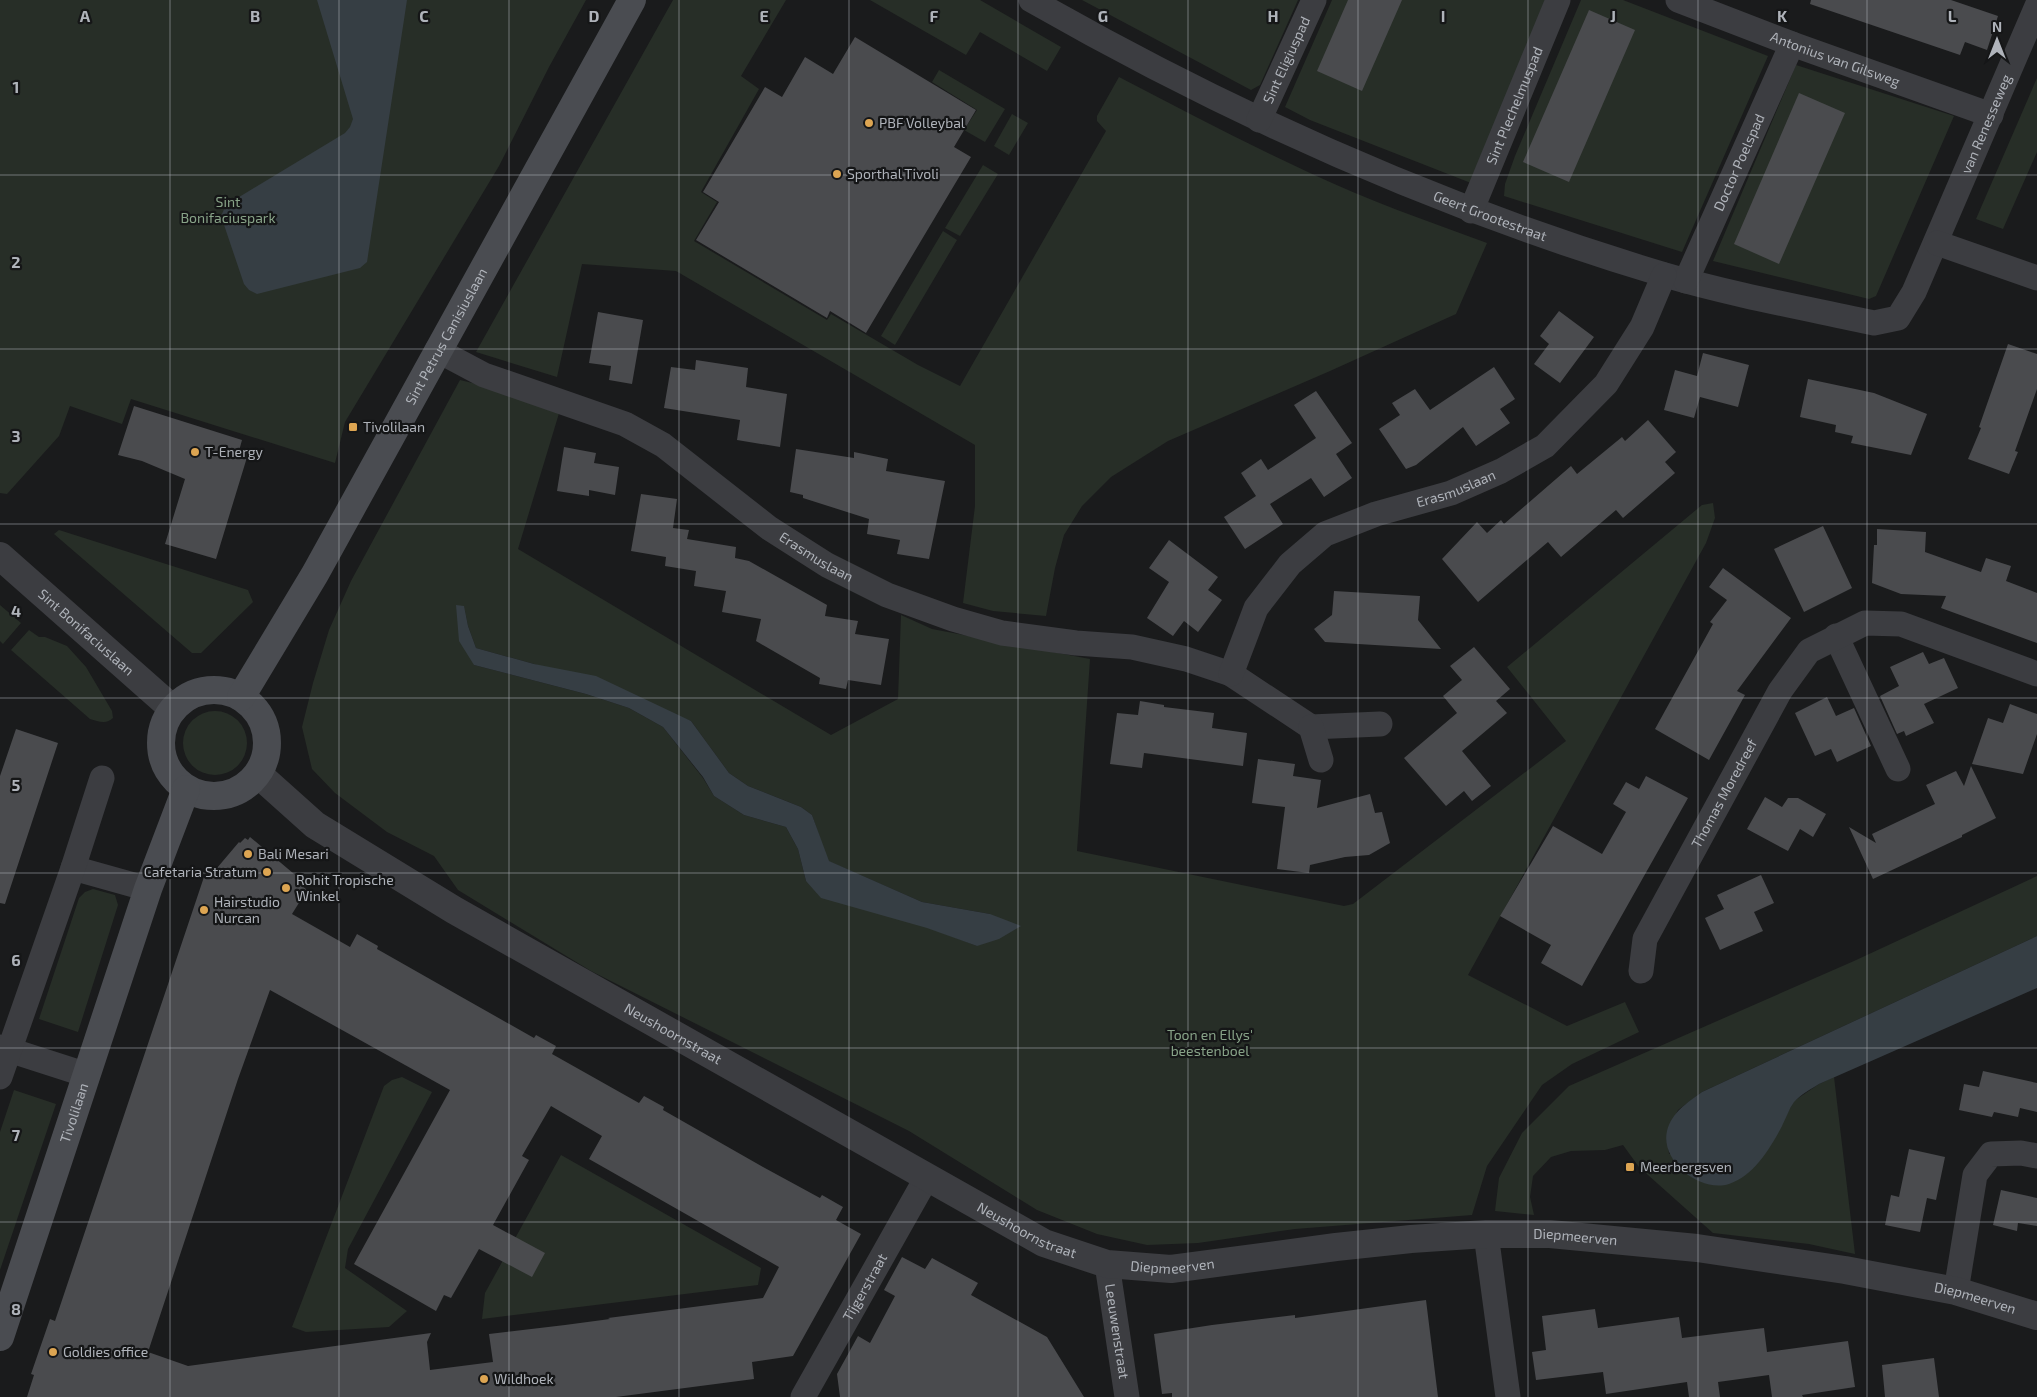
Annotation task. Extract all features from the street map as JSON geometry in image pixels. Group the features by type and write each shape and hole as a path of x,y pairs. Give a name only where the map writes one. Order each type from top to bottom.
{"main road":[{"name":"Sint Petrus Canisiuslaan","path":"241,697 315,574 632,0"},
{"path":"205,691 224,691 241,697 254,709 264,724 267,741 265,758 258,774 247,786 232,794 217,797 200,795 186,789 172,777 163,761 161,752 160,743 164,725 173,709 187,697 205,691"},
{"name":"Tivolilaan","path":"0,1337 148,889 186,789"}],"street":[{"name":"Sint Eligiuspad","path":"1259,120 1314,0"},
{"name":"Sint Plechelmuspad","path":"1471,211 1558,0"},
{"name":"Antonius van Gilsweg","path":"1678,0 1719,8 1792,44 1991,115"},
{"name":"Geert Grootestraat","path":"1033,1 1119,49 1259,120 1393,180 1471,211 1675,278 1874,323 1898,318 1914,292 1937,243"},
{"name":"van Renesseweg","path":"1937,243 2037,6"},
{"name":"Doctor Poelspad","path":"1675,278 1792,44"},
{"path":"1937,243 2037,278"},
{"name":"Erasmuslaan","path":"1231,674 1256,608 1290,564 1325,534 1376,514 1451,493 1501,471 1545,446 1606,384 1675,278"},
{"name":"Erasmuslaan","path":"437,350 484,375 625,424 662,445 769,528 827,565 887,595 953,619 1002,633 1076,643 1132,647 1186,658 1231,674 1311,727"},
{"name":"Sint Bonifaciuslaan","path":"0,556 173,709"},
{"name":"Thomas Moredreef","path":"1642,971 1645,939 1780,691 1809,651 1865,623 1901,624 2037,674"},
{"path":"1836,636 1898,769"},
{"path":"1321,760 1311,727 1380,724"},
{"name":"Neushoornstraat","path":"258,774 315,825 454,910 1044,1243 1107,1264"},
{"path":"0,1077 4,1048 73,868 102,778"},
{"path":"73,868 148,889"},
{"path":"4,1048 87,1075"},
{"path":"1956,1291 1975,1175 1991,1154 2021,1153 2037,1156"},
{"name":"Tijgerstraat","path":"803,1397 927,1177"},
{"path":"1486,1234 1508,1397"},
{"name":"Diepmeerven","path":"1107,1264 1171,1269 1336,1247 1486,1234 1550,1234 1697,1248 1844,1270 1956,1291 2037,1316"},
{"name":"Leeuwenstraat","path":"1107,1264 1127,1397"}],"green space":[{"name":"Sint Bonifaciuspark","path":"0,0 586,0 549,67 499,166 345,422 335,463 131,399 122,424 70,406 59,436 7,494 0,493"},
{"path":"673,0 786,0 741,76 759,89 701,192 717,202 694,241 827,320 831,314 918,365 960,386 1106,131 1097,121 1097,116 1119,77 1286,162 1332,183 1397,210 1487,243 1456,314 1168,441 1111,477 1082,506 1064,535 1055,568 1046,616 993,611 963,603 975,506 975,445 676,271 582,264 557,377 476,352"},
{"path":"870,0 980,0 1061,47 1047,71 980,32 966,55"},
{"path":"1082,0 1298,0 1260,85 1251,90"},
{"path":"1332,0 1545,0 1471,183 1310,120 1285,107"},
{"path":"1581,0 1623,0 1768,56 1682,252 1504,196 1505,184 1515,156"},
{"path":"1796,65 1954,116 1876,296 1869,299 1713,261"},
{"path":"939,70 1005,109 985,142 964,130 977,110 932,82"},
{"path":"2037,78 2037,152 2003,229 1976,219"},
{"path":"1012,114 1028,123 1009,155 994,146"},
{"path":"983,165 998,174 960,236 945,228"},
{"path":"943,231 957,240 895,345 881,336"},
{"name":"Toon en Ellys' beestenboel","path":"460,380 497,389 560,410 518,549 831,735 898,699 901,615 932,629 1090,659 1077,851 1344,906 1353,904 1566,741 1507,667 1702,505 1713,503 1715,518 1706,543 1468,975 1567,1026 1625,1002 1639,1032 1572,1064 1542,1085 1487,1166 1472,1215 1295,1229 1198,1243 1147,1245 1097,1234 1037,1210 909,1131 591,971 458,890 434,856 387,832 335,793 312,769 302,727 329,630 351,581","holes":["464,606 468,626 476,648 534,664 691,721 729,773 748,786 801,807 812,815 828,861 922,902 990,914 977,946 806,881 798,849 786,827 744,815 714,796 703,778 663,727 629,708 586,694 474,665"]},
{"path":"59,530 248,590 253,602 201,653 192,653 54,534"},
{"path":"0,605 21,623 3,644 0,641"},
{"path":"29,630 39,637 45,637 67,646 86,667 112,711 113,718 105,722 90,719 11,650"},
{"path":"215,711 233,716 238,720 242,725 247,743 242,761 238,766 233,770 215,775 197,770 192,766 188,761 183,743 188,725 192,720 197,716"},
{"path":"2037,876 2037,936 1702,1092 1678,1110 1667,1132 1669,1154 1766,1152 1794,1101 1819,1084 1834,1077 1855,1254 1809,1244 1713,1233 1639,1167 1623,1145 1605,1150 1571,1151 1551,1157 1533,1176 1530,1197 1534,1215 1495,1211 1499,1178 1522,1133 1569,1086 1854,961"},
{"path":"93,889 115,895 118,905 78,1032 39,1019 79,898 85,892"},
{"path":"402,1077 432,1092 348,1249 345,1268 407,1311 389,1327 306,1332 292,1327 384,1086 392,1080"},
{"path":"14,1090 56,1104 0,1270 0,1132"},
{"path":"561,1155 761,1268 758,1285 482,1319 485,1293"}],"shaded area":[{"path":"317,0 407,0 367,262 360,268 257,294 249,290 244,284 221,216 226,205 345,133 353,119"},
{"path":"456,605 464,606 468,626 476,648 534,664 596,676 691,721 729,773 748,786 801,807 812,815 829,861 922,902 990,914 1021,926 999,939 977,946 927,928 821,898 806,881 798,849 786,827 744,815 714,796 703,777 663,727 629,708 586,694 474,665 459,641"},
{"path":"2037,936 2037,988 1809,1090 1794,1102 1767,1151 1746,1175 1729,1184 1718,1186 1695,1179 1676,1164 1670,1154 1667,1143 1669,1124 1681,1108 1702,1092"}],"building":[{"path":"1348,0 1402,0 1362,91 1317,71"},
{"path":"1811,0 1951,0 1998,16 1987,50 1965,42 1960,55 1810,4"},
{"path":"1589,10 1635,30 1569,182 1523,162"},
{"name":"Sporthal Tivoli","path":"855,37 976,110 954,147 971,157 866,333 830,311 827,318 696,240 719,202 703,192 765,87 782,97 805,57 833,74"},
{"path":"1799,93 1845,113 1779,264 1734,244"},
{"path":"1559,311 1594,337 1560,383 1534,364 1549,344 1540,336"},
{"path":"598,312 643,320 632,384 609,380 611,366 589,363"},
{"path":"2008,344 2037,354 2037,389 2015,451 2018,452 2009,474 1968,459 1981,428 1979,427"},
{"path":"1703,353 1749,365 1738,407 1700,397 1694,418 1664,410 1675,370 1697,376"},
{"path":"696,360 748,368 746,387 787,394 780,447 737,440 740,420 664,408 671,367 695,370"},
{"path":"1494,367 1515,399 1500,409 1510,423 1476,446 1463,427 1416,465 1406,469 1379,429 1400,415 1392,403 1415,389 1430,410"},
{"path":"1808,379 1874,393 1927,414 1911,455 1851,443 1853,436 1835,432 1836,425 1800,417"},
{"path":"1316,391 1352,443 1336,454 1352,478 1324,497 1311,478 1270,504 1283,524 1245,549 1224,517 1256,496 1241,473 1261,459 1268,470 1316,438 1294,405"},
{"path":"134,406 242,440 239,451 248,454 216,559 165,544 185,479 142,461 118,455"},
{"path":"1648,420 1676,452 1665,462 1675,473 1623,518 1616,510 1561,557 1548,542 1478,602 1442,559 1477,522 1487,533 1501,520 1504,524 1571,466 1577,474 1622,437 1625,441"},
{"path":"564,447 596,453 594,463 619,467 615,495 589,490 589,496 557,491"},
{"path":"796,449 854,458 854,452 888,459 886,471 945,481 929,559 897,554 900,540 867,534 869,519 790,492"},
{"path":"641,494 677,499 673,528 689,530 687,539 736,547 735,558 749,561 827,605 825,616 858,621 855,634 889,639 881,685 848,680 846,689 819,684 820,678 756,641 761,619 722,612 726,591 694,586 696,571 665,566 666,557 631,551"},
{"path":"1823,526 1852,588 1804,612 1774,549"},
{"path":"1877,529 1926,532 1925,552 1981,572 1986,558 2011,566 2006,581 2037,593 2037,643 1941,608 1946,596 1901,594 1872,583 1874,545 1877,545"},
{"path":"1169,540 1218,577 1208,590 1222,600 1198,632 1184,621 1173,636 1147,618 1169,582 1149,568"},
{"path":"1723,568 1791,618 1737,691 1745,695 1709,760 1655,729 1713,624 1710,622 1727,600 1709,587"},
{"path":"1334,591 1420,596 1418,620 1441,649 1325,642 1314,629 1332,615"},
{"path":"1474,647 1510,689 1496,701 1507,713 1462,751 1491,786 1472,801 1464,791 1446,806 1404,758 1457,713 1443,696 1462,680 1450,666"},
{"path":"1923,652 1929,664 1944,658 1958,688 1924,704 1934,723 1906,736 1904,731 1897,734 1880,696 1899,686 1890,667"},
{"path":"1827,697 1836,716 1854,708 1871,746 1837,762 1831,749 1815,756 1795,713"},
{"path":"1140,701 1164,705 1164,707 1214,713 1212,728 1247,733 1243,766 1144,753 1142,768 1110,764 1117,713 1138,715"},
{"path":"2010,704 2037,714 2037,734 2023,774 1972,764 1988,718 2003,723"},
{"path":"16,729 58,743 5,904 0,903 0,776"},
{"path":"1258,759 1295,764 1293,776 1321,780 1317,808 1370,794 1375,813 1382,812 1390,843 1369,855 1345,857 1310,865 1309,873 1277,869 1285,807 1252,803"},
{"path":"1971,766 1996,818 1962,835 1962,837 1873,879 1849,827 1876,843 1872,834 1935,804 1926,785 1956,771 1964,786"},
{"path":"1646,776 1688,798 1582,986 1541,963 1551,945 1500,916 1553,826 1602,854 1626,812 1613,804 1626,782 1639,789"},
{"path":"1765,797 1782,807 1788,798 1798,798 1826,814 1813,837 1800,829 1788,851 1747,829"},
{"path":"250,837 300,879 299,883 307,890 292,914 350,947 357,934 378,946 377,949 534,1038 536,1035 556,1046 552,1054 639,1103 644,1096 664,1107 663,1110 763,1167 820,1198 822,1195 843,1207 836,1220 861,1234 793,1356 752,1362 754,1379 616,1397 27,1397 34,1375 31,1374 50,1319 55,1321 208,865 217,868 239,842 245,838 248,840","holes":["270,990 450,1090 354,1264 436,1311 444,1295 451,1298 479,1249 532,1277 545,1253 493,1225 529,1160 522,1156 551,1106 602,1136 589,1159 779,1267 763,1298 489,1334 493,1362 430,1370 427,1342 431,1333 188,1366 148,1352 238,1079"]},
{"path":"1761,875 1774,903 1754,912 1763,931 1720,950 1705,918 1724,909 1717,895"},
{"path":"1983,1071 2037,1083 2037,1112 2020,1108 2018,1117 1994,1112 1992,1117 1959,1110 1964,1084 1979,1087"},
{"path":"1909,1149 1945,1157 1936,1200 1927,1198 1920,1232 1885,1225 1891,1195 1899,1197"},
{"path":"2001,1190 2037,1198 2037,1226 2018,1223 2017,1231 1993,1225"},
{"path":"902,1257 925,1269 932,1258 978,1283 971,1295 1047,1337 1084,1397 840,1397 837,1374 858,1336 870,1343 895,1296 884,1290"},
{"path":"1426,1300 1438,1397 1172,1397 1172,1393 1162,1394 1154,1334 1212,1325 1295,1315 1295,1318"},
{"path":"1595,1309 1598,1328 1679,1317 1682,1338 1764,1328 1767,1352 1848,1341 1855,1387 1802,1395 1803,1397 1772,1397 1769,1375 1718,1382 1720,1397 1689,1397 1687,1382 1606,1394 1603,1372 1536,1380 1532,1352 1546,1350 1542,1316"},
{"path":"1934,1358 1939,1397 1885,1397 1882,1365"}],"place":[{"name":"PBF Volleybal","path":"869,123"},
{"name":"Sporthal Tivoli","path":"837,174"},
{"name":"Tivolilaan","path":"353,427"},
{"name":"T-Energy","path":"195,452"},
{"name":"Bali Mesari","path":"248,854"},
{"name":"Cafetaria Stratum","path":"267,872"},
{"name":"Rohit Tropische Winkel","path":"286,888"},
{"name":"Hairstudio Nurcan","path":"204,910"},
{"name":"Meerbergsven","path":"1630,1167"},
{"name":"Goldies office","path":"53,1352"},
{"name":"Wildhoek","path":"484,1379"}]}
